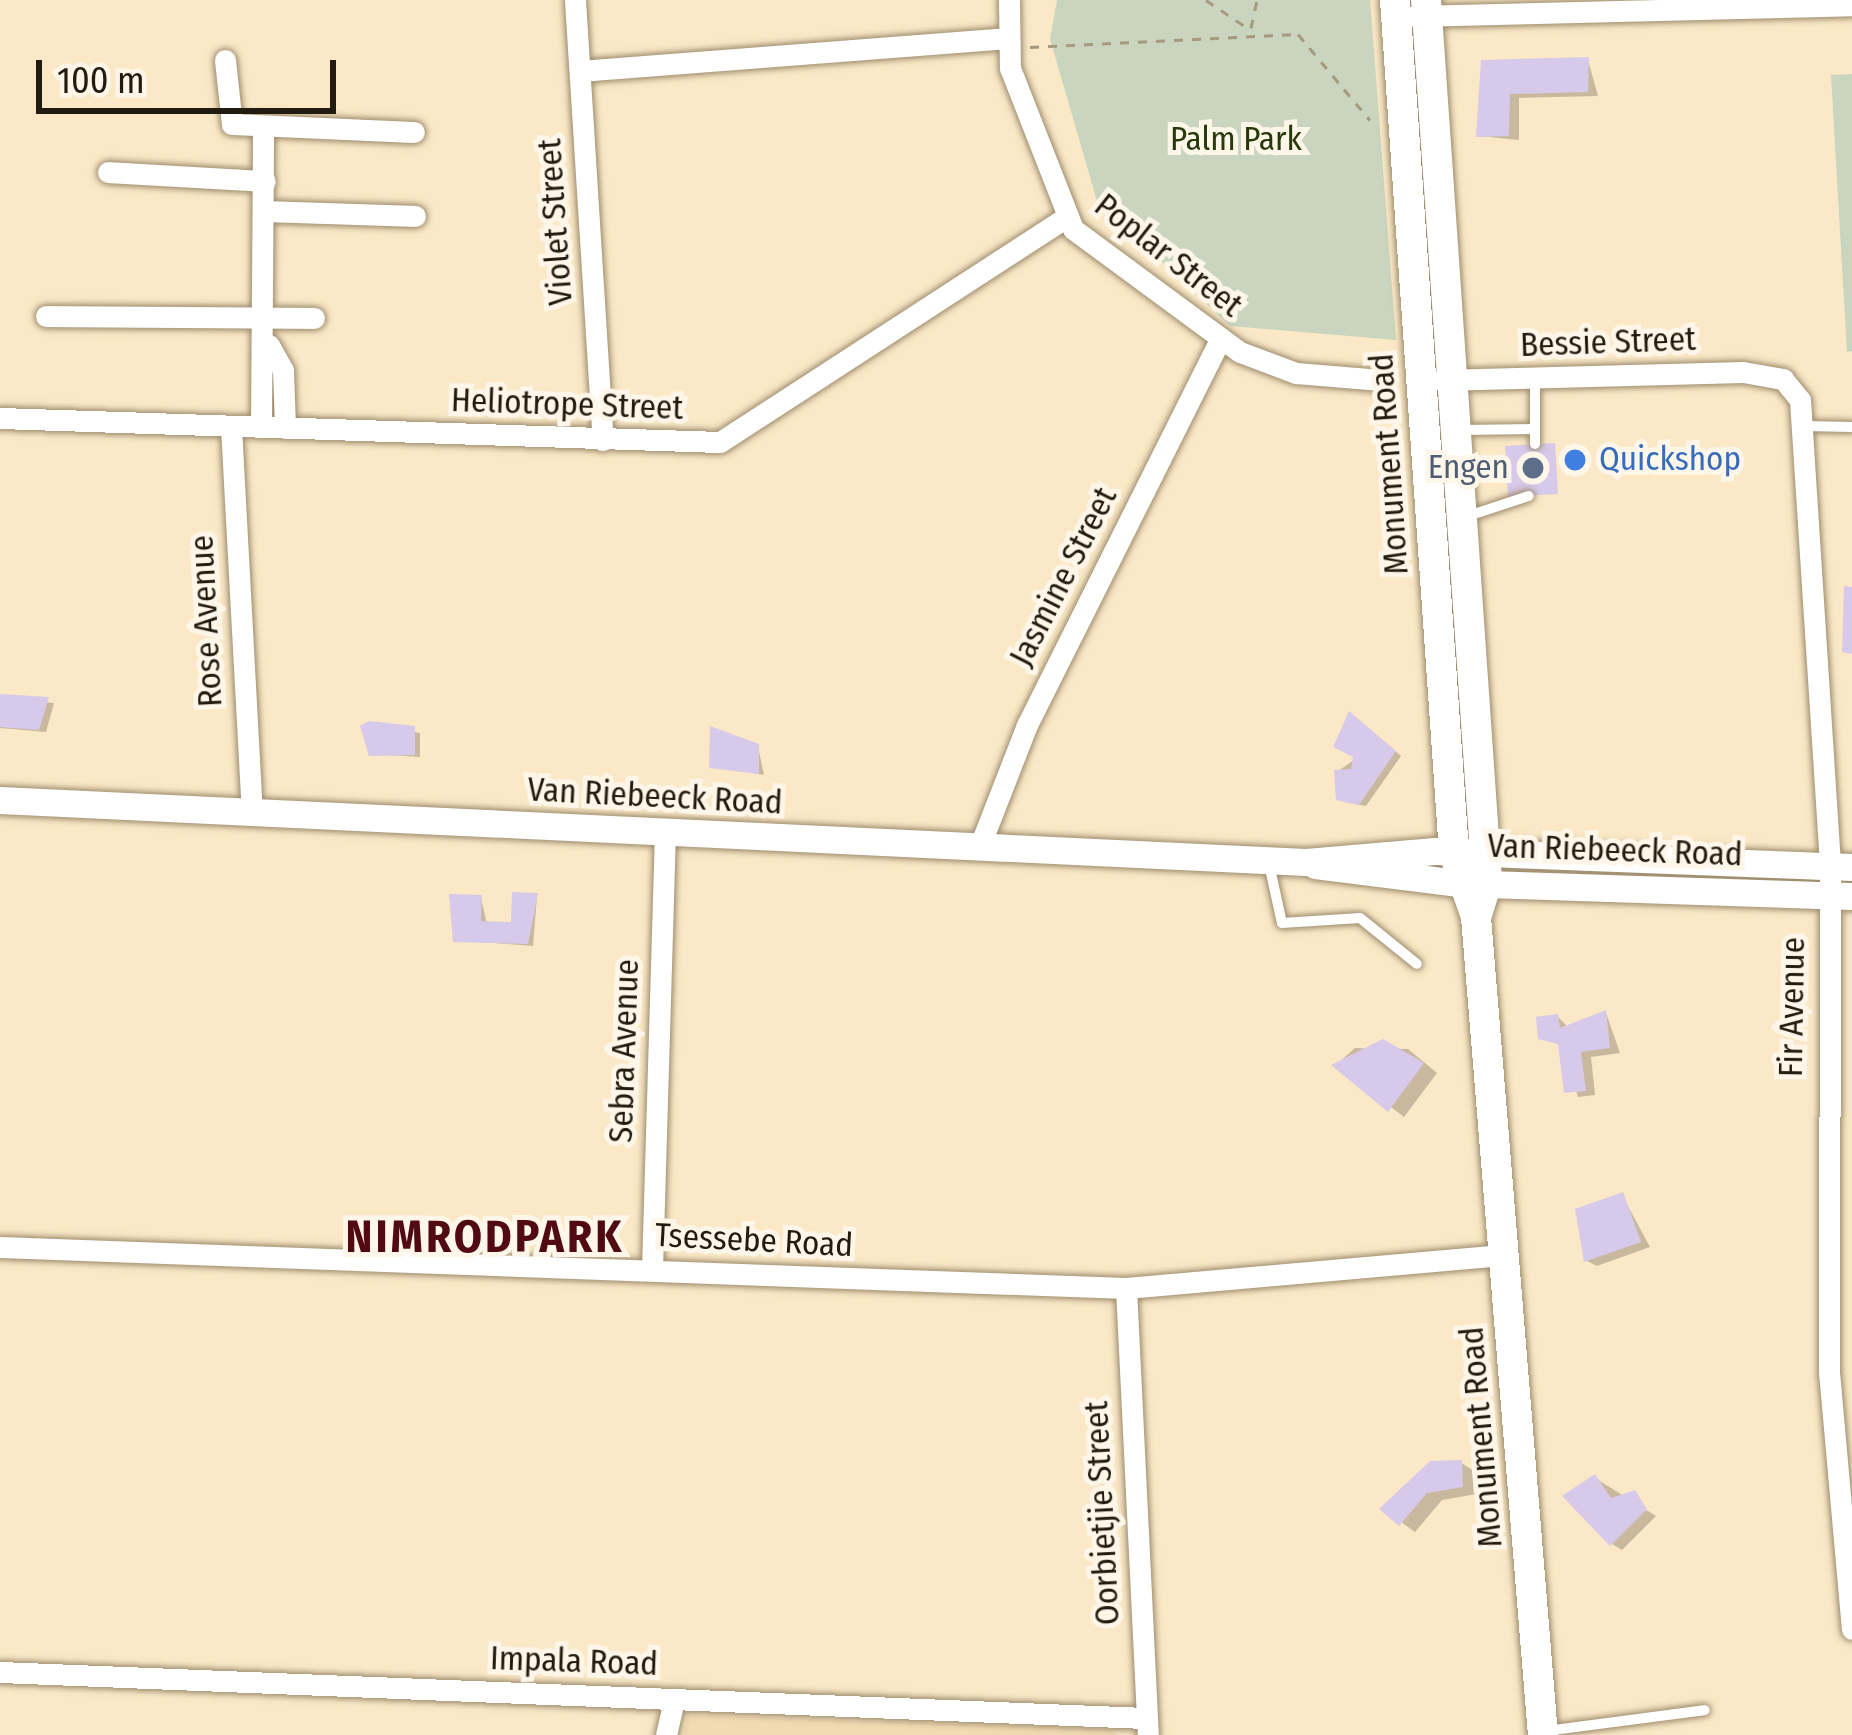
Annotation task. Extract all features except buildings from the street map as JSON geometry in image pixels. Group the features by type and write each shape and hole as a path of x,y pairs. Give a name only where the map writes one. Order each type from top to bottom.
{"main road":[{"name":"Monument Road","path":"1411,8 1470,868 1543,1733"},
{"name":"Monument Road","path":"1435,380 1454,429 1470,868"}],"street":[{"name":"Violet Street","path":"574,0 603,440"},
{"name":"Poplar Street","path":"1009,0 1006,43 1065,218 1220,340 1296,373 1381,380"},
{"path":"1411,8 1852,5"},
{"path":"580,71 1006,43"},
{"path":"225,60 226,119 263,128 414,131"},
{"path":"261,427 269,345 263,128"},
{"path":"108,172 265,181"},
{"path":"266,211 415,216"},
{"name":"Heliotrope Street","path":"0,418 603,440 739,436 1065,218"},
{"path":"46,316 314,318"},
{"name":"Jasmine Street","path":"979,848 1027,725 1220,340"},
{"path":"269,345 283,370 285,428"},
{"name":"Bessie Street","path":"1435,380 1743,372 1794,388"},
{"name":"Fir Avenue","path":"1794,388 1804,426 1841,881 1828,1372 1852,1629"},
{"name":"Rose Avenue","path":"231,427 252,812"},
{"name":"Van Riebeeck Road","path":"0,800 664,835 1841,881"},
{"name":"Sebra Avenue","path":"652,1269 664,835"},
{"name":"Tsessebe Road","path":"0,1247 1126,1288 1503,1255"},
{"name":"Oorbietjie Street","path":"1126,1288 1147,1726"},
{"path":"1828,1372 1852,1371"},
{"name":"Impala Road","path":"0,1672 674,1699 1147,1726"},
{"path":"666,1735 674,1699"}],"lane":[{"path":"1534,444 1535,377"},
{"path":"1804,426 1852,427"},
{"path":"1454,429 1535,429"},
{"path":"1460,518 1528,496"},
{"path":"1269,861 1282,923 1360,918 1417,964"},
{"path":"1543,1733 1706,1710"}],"path":[{"path":"1206,0 1251,29"},
{"path":"1251,29 1257,0"},
{"path":"1006,43 1251,29 1298,34 1370,121"}],"shaded area":[{"path":"687,1715 1109,1729 1117,1735 684,1735"}],"green space":[{"name":"Palm Park","path":"1057,0 1370,0 1396,340 1230,326 1097,201 1050,39"},
{"path":"1852,74 1852,351 1847,352 1831,75"}],"place":[{"name":"Quickshop","path":"1575,460"},
{"name":"Engen","path":"1533,468"}],"district":[{"name":"NIMRODPARK","path":"485,1238"}]}
